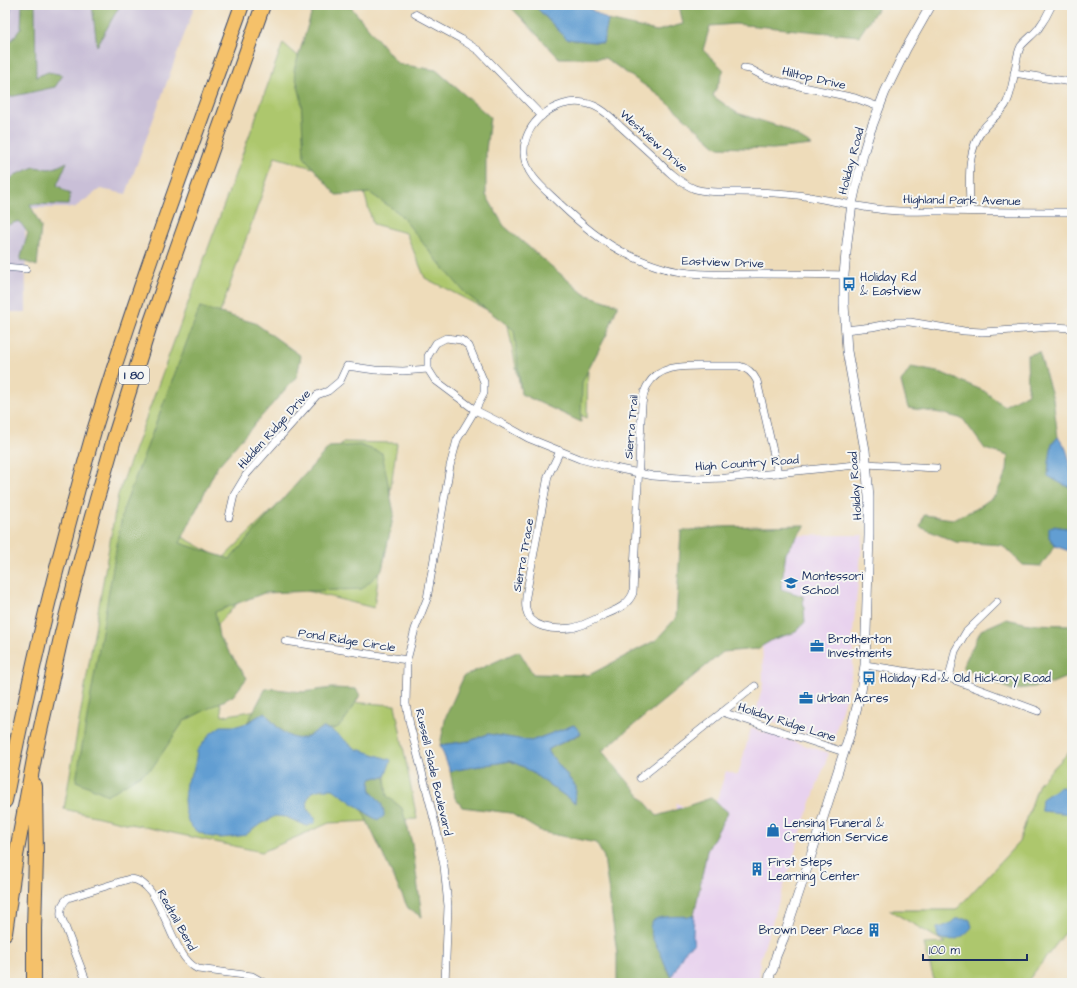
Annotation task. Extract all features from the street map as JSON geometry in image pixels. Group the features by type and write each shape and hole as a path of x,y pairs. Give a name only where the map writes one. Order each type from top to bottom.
{"highway":[{"name":"I 80","path":"5,801 41,632 71,514 94,433 129,321 242,5"},
{"name":"I 80","path":"5,933 16,856 35,754 62,633 91,520 114,439 150,325 264,5"},
{"path":"34,983 36,855 35,754"}],"street":[{"name":"Holiday Road","path":"769,983 770,974 807,868 857,710 865,665 869,497 859,413 847,351 845,330 844,275 852,204 863,154 879,107 906,49 931,5"},
{"path":"970,211 970,163 972,152 979,134 985,126 1002,111 1007,103 1021,47 1038,29 1047,16 1052,5"},
{"path":"415,14 461,39 479,51 542,116"},
{"name":"Hilltop Drive","path":"744,68 784,83 855,98 879,107"},
{"path":"1014,73 1072,82"},
{"name":"Westview Drive","path":"542,116 556,106 569,103 582,102 596,107 608,115 672,175 684,183 704,191 792,194 852,204"},
{"name":"Eastview Drive","path":"542,116 530,130 525,142 524,158 530,174 568,212 592,232 631,256 680,272 708,274 844,275"},
{"name":"Highland Park Avenue","path":"852,204 886,210 1072,212"},
{"path":"5,267 26,269"},
{"path":"845,330 904,322 964,331 982,332 1053,326 1072,328"},
{"name":"Russell Slade Boulevard","path":"428,369 428,356 436,343 446,338 460,340 469,346 484,382 484,393 457,440 450,466 427,599 415,629 407,660 406,704 444,866 448,906 446,983"},
{"name":"Hidden Ridge Drive","path":"229,516 234,495 246,475 317,395 328,391 340,381 347,366 403,371 428,369"},
{"name":"Sierra Trail","path":"639,473 643,396 651,380 667,369 679,366 739,366 754,374 757,381 778,473"},
{"name":"High Country Road","path":"428,369 435,380 475,410 528,438 580,459 653,476 693,479 726,478 866,464 936,468"},
{"name":"Sierra Trace","path":"560,451 548,476 526,596 526,609 530,618 537,624 546,628 572,628 596,619 625,605 631,598 633,593 639,473"},
{"path":"949,678 956,651 966,632 997,602"},
{"name":"Pond Ridge Circle","path":"284,641 407,660"},
{"path":"865,665 949,678 1038,711"},
{"name":"Holiday Ridge Lane","path":"640,778 755,686"},
{"name":"Holiday Ridge Lane","path":"722,712 844,752"},
{"name":"Redtail Bend","path":"87,983 61,916 60,911 62,906 68,898 133,879 143,883 152,895 188,963 198,969 252,976 264,983"},
{"name":"Holiday Road","path":"773,969 775,983"}],"shaded area":[{"path":"5,5 195,5 126,194 100,189 74,208 25,208 26,312 5,312"},
{"path":"863,535 853,632 853,668 833,742 755,716 763,684 762,629 727,536"},
{"path":"751,728 829,753 811,802 760,960 759,983 673,983 676,803 710,820 726,771 738,775"}],"green space":[{"path":"22,5 35,5 36,77 48,72 63,75 55,87 5,98 5,46 8,45 21,28"},
{"path":"92,5 120,5 97,46"},
{"path":"314,5 351,5 350,6 398,64 436,70 490,117 486,151 486,195 504,226 584,294 618,305 607,334 582,382 581,422 521,394 514,330 466,294 399,213 370,193 336,195 304,157 301,98 294,70"},
{"path":"509,5 534,5 567,39 603,43 608,20 657,31 683,24 679,5 880,5 859,36 735,24 710,26 703,50 724,70 713,96 737,113 784,128 812,145 773,149 717,147 660,96 605,58 559,58"},
{"path":"283,43 589,308 587,418 520,388 507,320 425,278 406,233 373,224 361,182 275,157 216,324 198,454 177,534 222,559 343,442 397,443 374,608 260,579 212,630 222,716 316,700 395,705 417,819 329,823 262,852 64,809 118,495"},
{"path":"67,162 57,185 70,194 68,205 30,204 41,227 37,266 20,260 28,233 19,221 5,226 5,185 15,175 34,167 49,169"},
{"path":"200,307 255,323 301,356 297,376 217,467 180,543 230,559 329,447 360,445 382,453 394,513 382,570 362,589 264,593 215,612 219,637 247,678 233,696 184,721 152,768 108,795 76,781 123,510"},
{"path":"1039,352 1053,399 1058,437 1052,444 1062,484 1072,488 1072,529 1053,526 1049,537 1055,546 1041,566 1023,565 1002,545 956,542 920,527 924,515 953,519 976,509 996,495 1007,471 1008,456 985,449 963,419 940,413 908,408 901,382 911,367 942,373 984,391 1004,406 1028,393 1027,355"},
{"path":"805,525 786,553 781,589 803,596 805,622 796,632 774,639 757,649 723,652 602,751 657,816 711,798 728,812 707,851 694,916 651,925 652,937 661,953 669,974 672,976 672,983 617,983 617,953 604,857 596,843 542,832 510,813 462,807 455,798 450,771 510,761 524,767 575,803 576,787 547,750 581,734 574,725 531,741 488,734 470,741 440,745 446,716 464,676 519,651 533,674 589,675 656,640 676,618 681,531 719,527"},
{"path":"1006,619 1029,624 1072,625 1072,675 1047,685 1012,690 962,668 981,630"},
{"path":"266,688 303,692 332,688 356,689 360,695 341,725 333,729 323,728 303,738 297,738 281,731 265,712 247,723"},
{"path":"1072,749 1072,924 1026,983 935,983 924,944 946,943 889,910 956,910 1019,842 1039,783"},
{"path":"385,777 387,796 402,808 412,843 422,917 408,908 361,808 372,817 382,804 374,796 370,787 371,779"}],"water":[{"path":"5,5 10,5 11,7 8,25 5,29"},
{"path":"534,5 584,5 608,20 603,43 567,39"},
{"path":"1058,437 1068,453 1072,473 1072,488 1048,476 1052,444"},
{"path":"1053,526 1072,529 1072,552 1055,546 1049,537 1049,528"},
{"path":"265,712 281,731 292,737 303,738 323,728 328,729 358,750 391,760 385,777 371,779 370,785 370,789 383,807 384,816 379,820 372,817 333,789 321,789 312,792 307,800 308,810 315,818 315,823 307,826 286,817 275,816 246,835 219,838 207,836 195,830 189,824 185,811 184,800 186,783 193,771 197,751 211,733 221,726 237,726 247,723"},
{"path":"574,725 581,733 547,750 576,787 575,803 524,767 510,761 450,771 440,745 470,741 488,734 531,741"},
{"path":"1062,787 1072,789 1072,814 1042,811 1042,799 1058,788"},
{"path":"694,916 694,944 683,954 672,976 667,969 652,937 650,928 651,923 657,918 662,917"},
{"path":"955,919 968,919 970,920 972,927 961,937 953,940 939,938 937,928 947,925"}],"place":[{"name":"Holiday Rd & Eastview","path":"849,284"},
{"name":"Montessori School","path":"791,583"},
{"name":"Brotherton Investments","path":"817,646"},
{"name":"Holiday Rd & Old Hickory Road","path":"869,678"},
{"name":"Urban Acres","path":"806,698"},
{"name":"Lensing Funeral & Cremation Service","path":"773,830"},
{"name":"First Steps Learning Center","path":"757,869"},
{"name":"Brown Deer Place","path":"874,930"}]}
